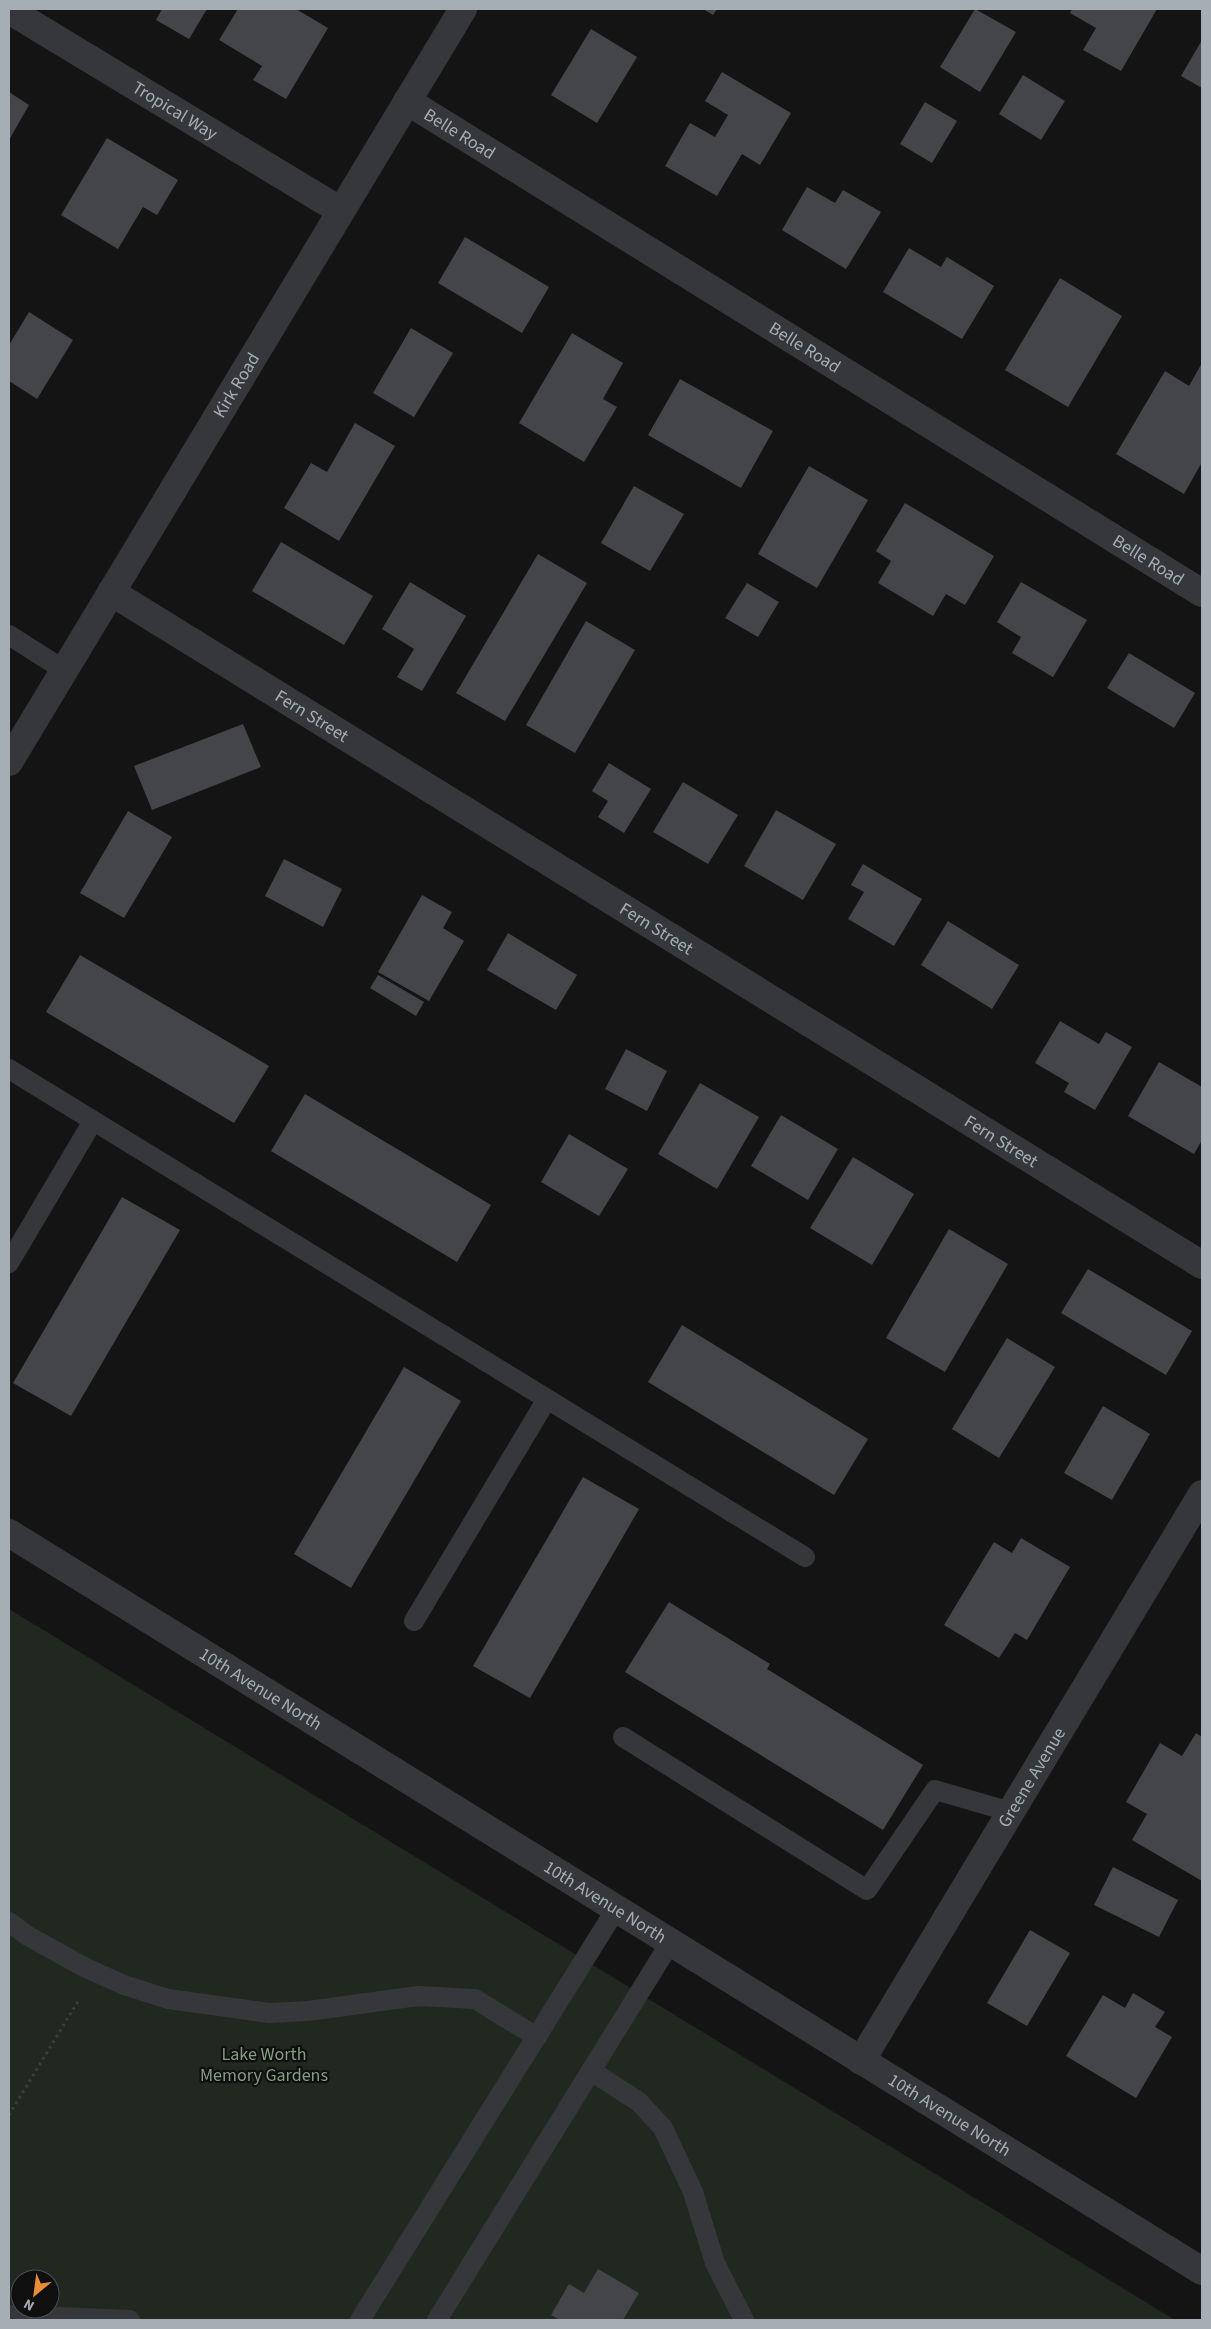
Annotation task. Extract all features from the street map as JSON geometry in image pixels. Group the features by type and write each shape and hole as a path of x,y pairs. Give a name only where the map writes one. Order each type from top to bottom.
{"street":[{"name":"Kirk Road","path":"9,762 463,9"},
{"name":"Tropical Way","path":"9,10 341,211"},
{"name":"Belle Road","path":"408,100 1202,593"},
{"name":"Fern Street","path":"111,592 1202,1265"},
{"name":"Greene Avenue","path":"861,2061 1202,1494"},
{"name":"10th Avenue North","path":"9,1533 1202,2271"}],"lane":[{"path":"9,634 64,670"},
{"path":"9,1069 805,1557"},
{"path":"9,1263 93,1120"},
{"path":"414,1621 547,1399"},
{"path":"623,1737 867,1890 935,1790 1012,1812"},
{"path":"360,2320 616,1910"},
{"path":"9,1922 28,1936 96,1972 124,1985 168,1998 269,2013 308,2012 418,1996 475,1999 537,2037"},
{"path":"437,2320 670,1943"},
{"path":"591,2071 639,2102 663,2128 693,2192 715,2263 744,2320"},
{"path":"9,2315 130,2320"}],"path":[{"path":"9,2115 96,1972"}],"green space":[{"name":"Lake Worth Memory Gardens","path":"9,1609 1175,2320 9,2320"}],"building":[{"path":"162,9 207,9 189,39 156,20"},
{"path":"238,9 296,9 328,28 286,99 253,80 262,66 219,40"},
{"path":"703,9 717,9 713,15"},
{"path":"975,9 1016,32 980,92 940,67"},
{"path":"1072,9 1157,9 1121,71 1083,50 1096,28 1070,13"},
{"path":"591,29 637,57 597,123 551,95"},
{"path":"1202,40 1202,88 1181,76"},
{"path":"722,72 791,113 760,165 742,154 717,196 665,166 690,123 715,137 728,115 705,101"},
{"path":"1023,75 1065,101 1041,140 999,114"},
{"path":"9,92 29,105 9,140"},
{"path":"925,102 957,121 932,163 900,144"},
{"path":"107,138 178,180 157,215 143,207 118,249 61,215"},
{"path":"807,187 835,203 843,190 881,212 846,269 782,230"},
{"path":"465,237 549,287 522,333 438,283"},
{"path":"909,248 941,267 947,257 994,286 962,339 883,292"},
{"path":"1060,278 1122,316 1068,407 1005,370"},
{"path":"29,312 73,340 37,399 9,381 9,345"},
{"path":"411,328 453,353 414,417 373,393"},
{"path":"572,333 623,363 603,399 617,407 584,462 519,423"},
{"path":"1202,363 1202,462 1184,494 1116,454 1165,371 1189,386"},
{"path":"680,379 773,431 741,488 648,435"},
{"path":"355,423 395,446 339,541 284,508 311,463 327,472"},
{"path":"809,466 868,500 817,588 758,554"},
{"path":"634,486 684,514 650,571 601,543"},
{"path":"905,503 994,556 965,605 946,594 933,616 878,583 891,561 876,551"},
{"path":"281,542 373,596 344,645 252,591"},
{"path":"538,554 587,583 505,721 456,693"},
{"path":"410,582 466,616 422,691 397,677 414,649 382,629"},
{"path":"1021,582 1087,620 1053,677 1012,653 1021,637 997,622"},
{"path":"747,583 779,602 758,637 725,618"},
{"path":"586,621 635,650 575,753 526,725"},
{"path":"1129,653 1195,693 1174,728 1107,688"},
{"path":"243,724 261,767 152,810 134,766"},
{"path":"609,763 651,789 624,833 598,817 608,801 592,791"},
{"path":"683,782 738,815 708,864 653,832"},
{"path":"776,810 836,844 803,900 744,866"},
{"path":"128,811 172,837 124,918 80,893"},
{"path":"284,859 342,889 323,927 265,896"},
{"path":"863,864 922,899 894,946 848,919 864,892 851,885"},
{"path":"422,895 452,912 443,928 464,941 429,1001 378,972"},
{"path":"948,921 1019,965 992,1009 921,965"},
{"path":"508,933 577,975 556,1010 487,970"},
{"path":"80,955 269,1066 234,1123 46,1012"},
{"path":"378,975 424,1002 416,1016 370,988"},
{"path":"1060,1021 1099,1044 1106,1032 1132,1047 1095,1110 1064,1092 1069,1083 1035,1063"},
{"path":"626,1049 667,1071 647,1111 605,1089"},
{"path":"1159,1062 1202,1087 1202,1140 1194,1154 1128,1116"},
{"path":"700,1083 759,1117 717,1189 658,1154"},
{"path":"305,1094 491,1205 457,1262 271,1151"},
{"path":"781,1115 838,1149 808,1200 751,1166"},
{"path":"569,1134 628,1169 599,1216 541,1182"},
{"path":"853,1157 914,1194 872,1265 810,1228"},
{"path":"122,1197 180,1230 71,1416 13,1383"},
{"path":"949,1229 1008,1264 945,1372 886,1338"},
{"path":"1088,1269 1192,1331 1166,1375 1061,1313"},
{"path":"682,1325 868,1439 834,1495 648,1382"},
{"path":"1007,1338 1055,1367 999,1458 952,1429"},
{"path":"404,1367 461,1401 351,1588 294,1554"},
{"path":"1103,1406 1150,1434 1112,1500 1064,1473"},
{"path":"583,1477 639,1509 530,1698 473,1666"},
{"path":"1021,1538 1070,1567 1027,1640 1015,1633 999,1658 944,1625 994,1542 1012,1553"},
{"path":"669,1602 770,1664 767,1669 923,1765 883,1830 625,1672"},
{"path":"1196,1733 1202,1737 1202,1881 1132,1840 1147,1814 1126,1802 1160,1743 1182,1756"},
{"path":"1113,1867 1178,1900 1159,1937 1094,1905"},
{"path":"1030,1930 1070,1953 1027,2026 987,2003"},
{"path":"1133,1993 1165,2012 1155,2027 1172,2037 1136,2098 1066,2056 1103,1995 1125,2008"},
{"path":"598,2269 639,2293 623,2320 560,2320 551,2315 569,2284 584,2293"}]}
